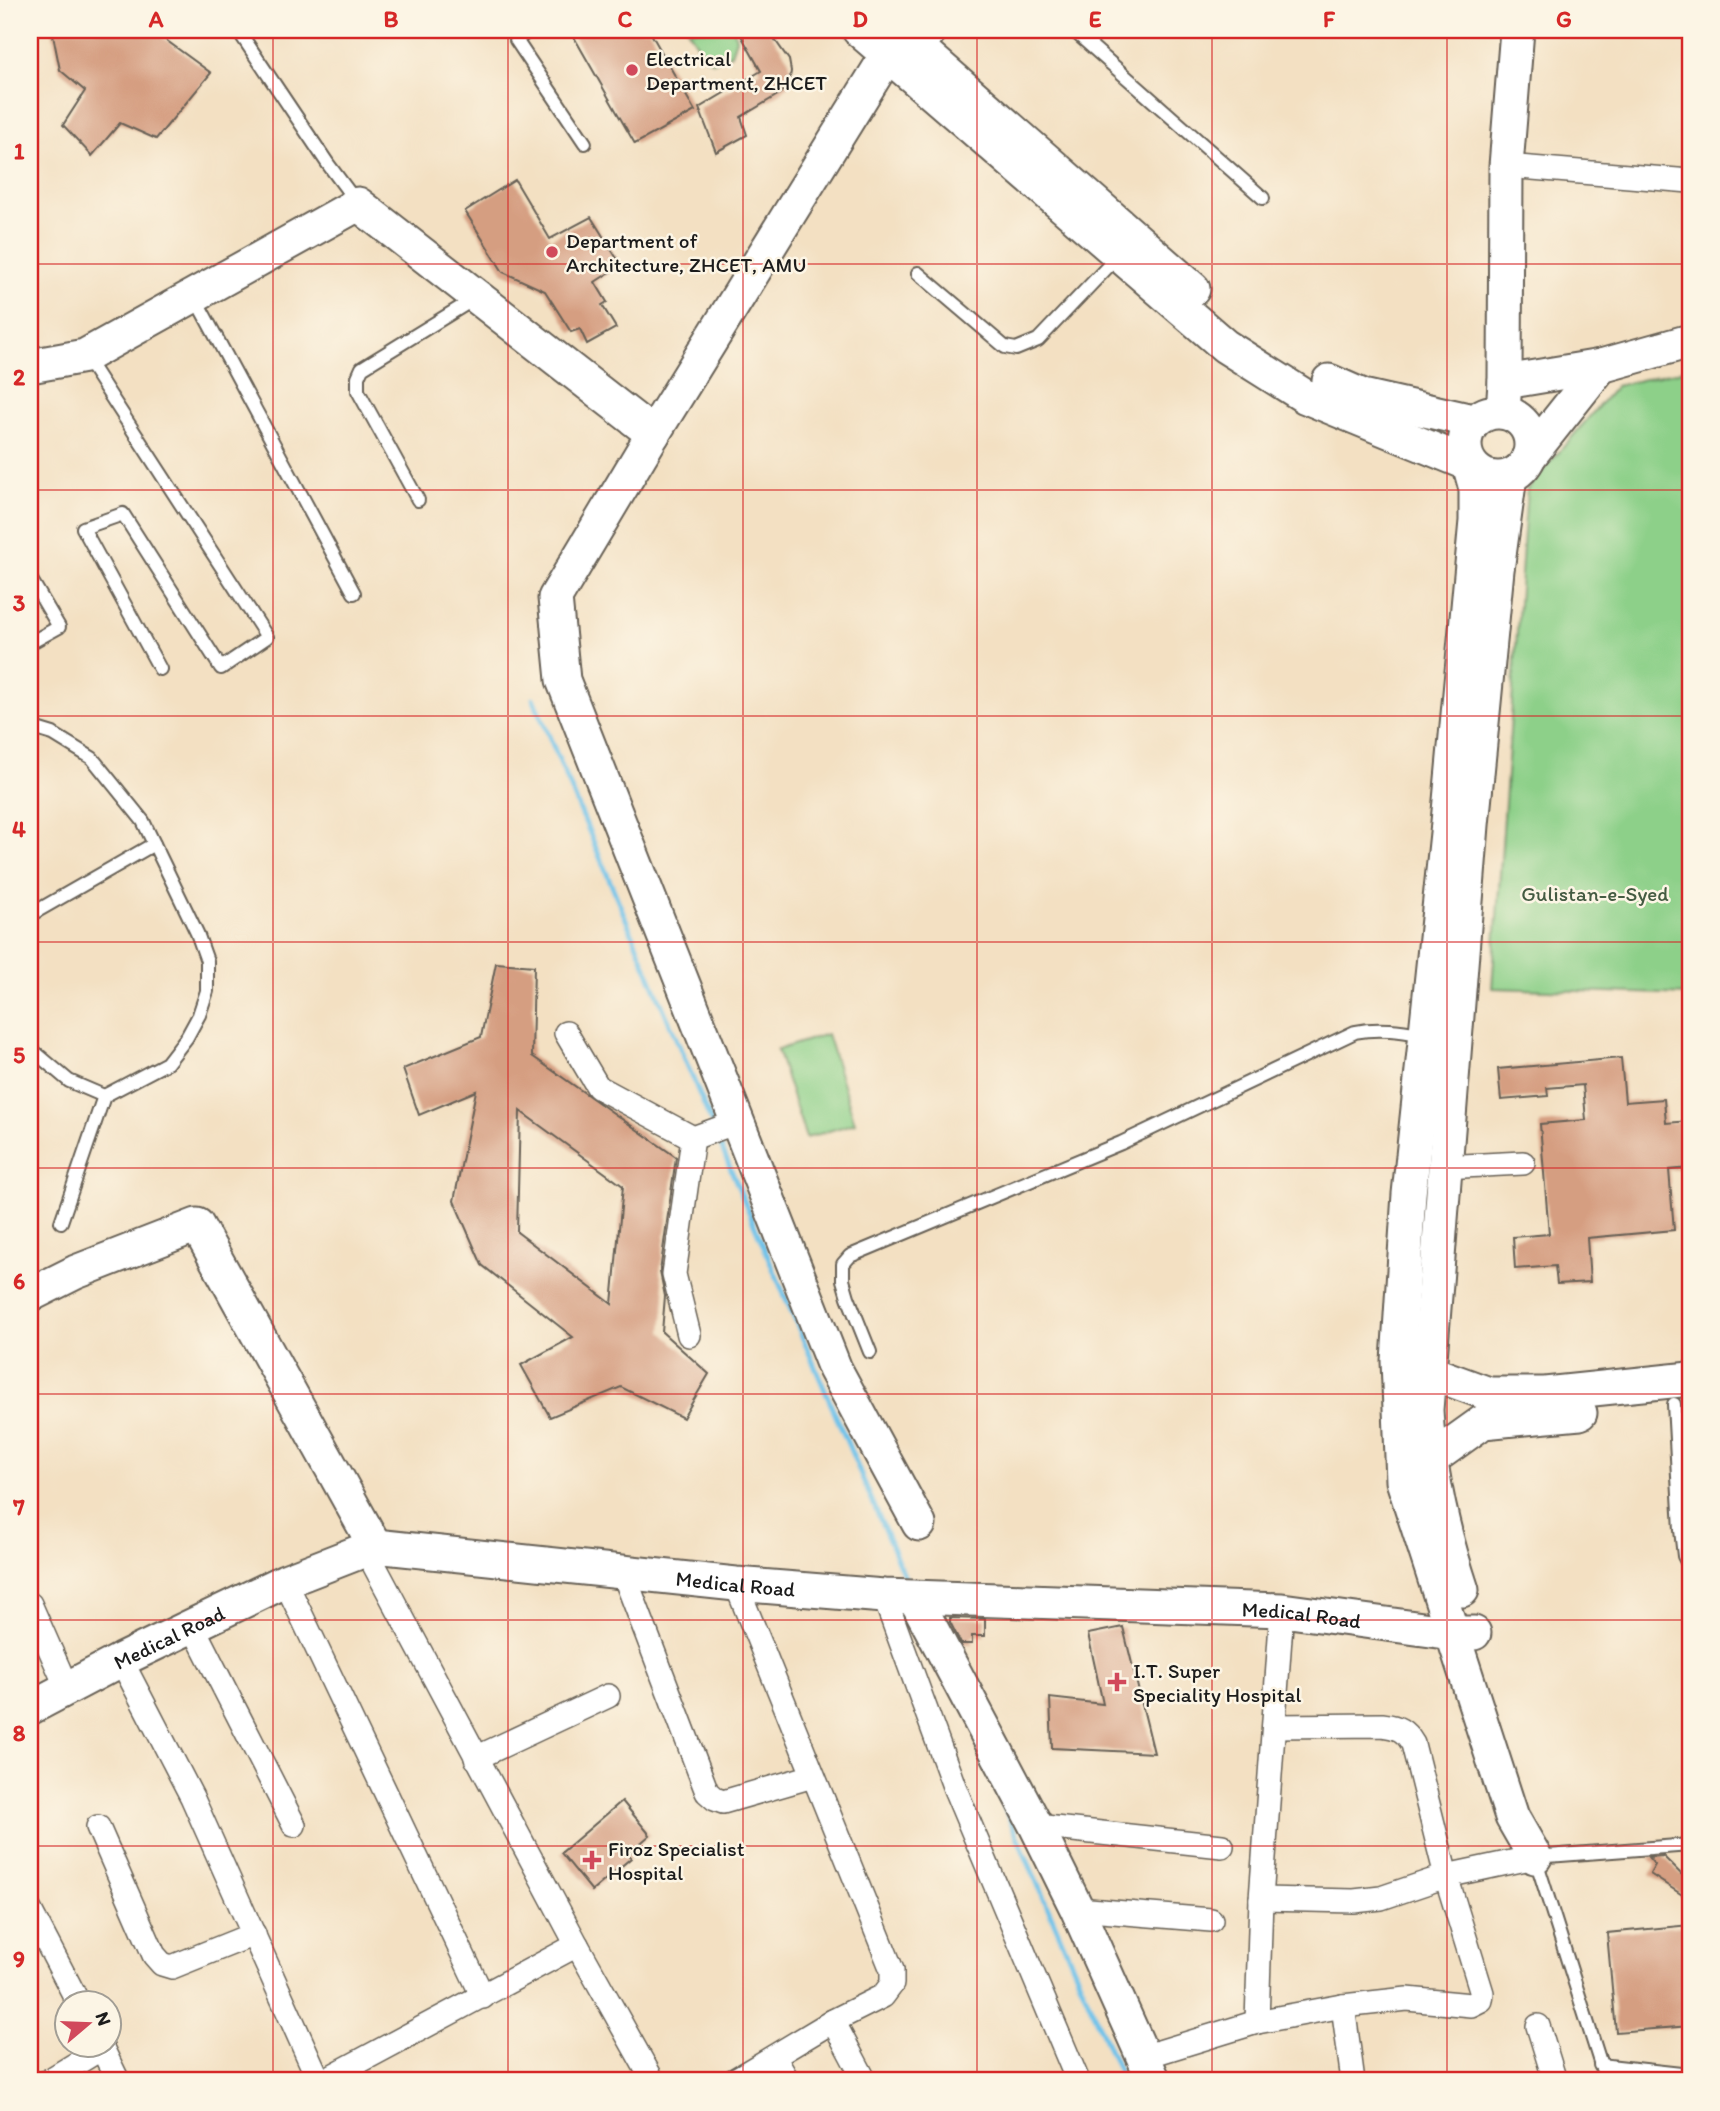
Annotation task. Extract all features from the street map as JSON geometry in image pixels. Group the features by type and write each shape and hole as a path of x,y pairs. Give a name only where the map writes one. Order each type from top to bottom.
{"street":[{"path":"859,30 892,43 1119,255 1225,346 1306,397 1469,464 1486,477 1494,479 1519,467 1601,366"},
{"path":"1494,405 1506,166 1517,30"},
{"path":"892,43 934,41 1233,327 1272,355 1363,396 1494,405 1513,415 1527,430 1531,439 1519,467 1474,681 1426,1035 1409,1194 1398,1361 1403,1481 1465,1633"},
{"path":"892,43 555,598 563,681 835,1369 919,1524"},
{"path":"1506,166 1690,181"},
{"path":"30,366 85,356 358,204 653,434"},
{"path":"1261,1899 1354,1901 1381,1898 1446,1875 1535,1857 1512,1817 1465,1633 1436,1500 1426,1410 1474,681 1476,489 1464,449 1465,437 1494,405 1601,366 1690,341"},
{"path":"566,1033 598,1087 692,1138 737,1122"},
{"path":"689,1335 674,1274 692,1138"},
{"path":"1443,1167 1523,1163"},
{"path":"30,1295 76,1272 197,1225 370,1547 476,1758 653,2081"},
{"path":"1398,1361 1489,1394 1685,1395"},
{"path":"1430,1460 1483,1423 1685,1395"},
{"name":"Medical Road","path":"30,1708 121,1660 285,1581 370,1547 736,1584 900,1597 1282,1610 1465,1633"},
{"path":"623,1572 707,1792 723,1802 813,1776"},
{"path":"285,1581 483,1997"},
{"path":"733,2081 833,2021 883,1996 892,1984 892,1970 736,1584"},
{"path":"900,1597 1036,1826 1077,1909 1148,2069 1257,2022 1343,2006 1407,1999 1471,2005 1481,2000 1482,1993 1446,1875 1413,1744 1406,1732 1396,1727 1381,1725 1274,1726"},
{"path":"900,1597 955,1789 1079,2081"},
{"path":"30,1604 67,1688"},
{"path":"1257,2022 1261,1899 1282,1610"},
{"path":"193,1627 294,1825"},
{"path":"121,1660 192,1797 321,2081 577,1945"},
{"path":"476,1758 608,1696"},
{"path":"1036,1826 1222,1846"},
{"path":"98,1827 142,1930 154,1955 162,1964 172,1967 254,1934"},
{"path":"1077,1909 1211,1920"},
{"path":"30,1910 70,1988"},
{"path":"1343,2006 1353,2081"},
{"path":"833,2021 865,2081"},
{"path":"1538,2026 1555,2081"},
{"path":"774,2057 788,2081"},
{"path":"48,2081 84,2058"},
{"path":"106,2058 118,2081"}],"lane":[{"path":"238,30 358,204"},
{"path":"530,30 516,40 585,144"},
{"path":"1079,32 1263,198"},
{"path":"918,273 1005,347 1016,349 1038,340 1119,255"},
{"path":"194,296 354,593"},
{"path":"418,500 358,391 358,377 362,368 477,297"},
{"path":"85,356 267,637 221,668 123,514 83,528 160,669"},
{"path":"30,578 59,627 30,643"},
{"path":"30,727 53,734 92,758 143,821 197,933 207,961 207,991 199,1015 187,1037 167,1063 104,1096 61,1222"},
{"path":"30,915 154,844"},
{"path":"870,1352 843,1280 843,1264 850,1256 1121,1143 1355,1032 1389,1029 1426,1035"},
{"path":"30,1048 69,1081 104,1096"},
{"path":"1685,1395 1682,1543 1690,1568"},
{"path":"1606,2081 1535,1857 1690,1845"},
{"path":"1600,2065 1690,2075"}],"green space":[{"path":"688,30 734,30 736,39 731,54 714,62 707,59"},
{"name":"Gulistan-e-Syed","path":"1690,368 1690,995 1492,988 1527,489 1616,386"},
{"path":"827,1034 855,1123 806,1138 777,1050"}],"building":[{"path":"52,30 152,30 211,73 156,139 120,123 92,156 63,125 85,91 60,70"},
{"name":"Electrical Department, ZHCET","path":"570,30 649,30 695,111 635,144"},
{"path":"738,30 768,30 789,60 789,85 781,93 741,117 747,135 716,152 699,108 761,71"},
{"name":"Department of Architecture, ZHCET, AMU","path":"515,180 550,239 591,217 621,265 595,282 607,302 602,305 616,328 587,344 580,329 571,332 545,291 503,272 465,211"},
{"path":"496,963 534,966 532,1056 676,1157 660,1272 665,1296 662,1332 709,1374 683,1418 621,1387 550,1417 521,1365 573,1337 482,1265 454,1201 476,1091 419,1115 403,1069 481,1037","holes":["520,1111 623,1186 612,1304 517,1232"]},
{"path":"1621,1058 1625,1102 1664,1099 1666,1123 1690,1121 1690,1168 1669,1170 1674,1230 1587,1238 1590,1282 1557,1284 1555,1266 1515,1269 1513,1237 1549,1234 1540,1124 1586,1120 1583,1085 1547,1088 1548,1096 1501,1100 1498,1069"},
{"path":"950,1618 985,1619 985,1636 972,1636 972,1644 961,1644"},
{"path":"1123,1627 1154,1753 1052,1748 1050,1698 1103,1704 1088,1634"},
{"path":"622,1801 650,1835 628,1854 631,1858 592,1891 561,1853"},
{"path":"1663,1856 1690,1883 1690,1900 1650,1874 1655,1865 1648,1857"},
{"path":"1690,1925 1690,2026 1616,2032 1607,1933"}],"waterway":[{"path":"533,698 712,1124"},
{"path":"717,1137 908,1585"},
{"path":"987,1767 1123,2081"}],"place":[{"name":"Electrical Department, ZHCET","path":"632,70"},
{"name":"Department of Architecture, ZHCET, AMU","path":"552,252"},
{"name":"I.T. Super Speciality Hospital","path":"1117,1682"},
{"name":"Firoz Specialist Hospital","path":"592,1860"}]}
